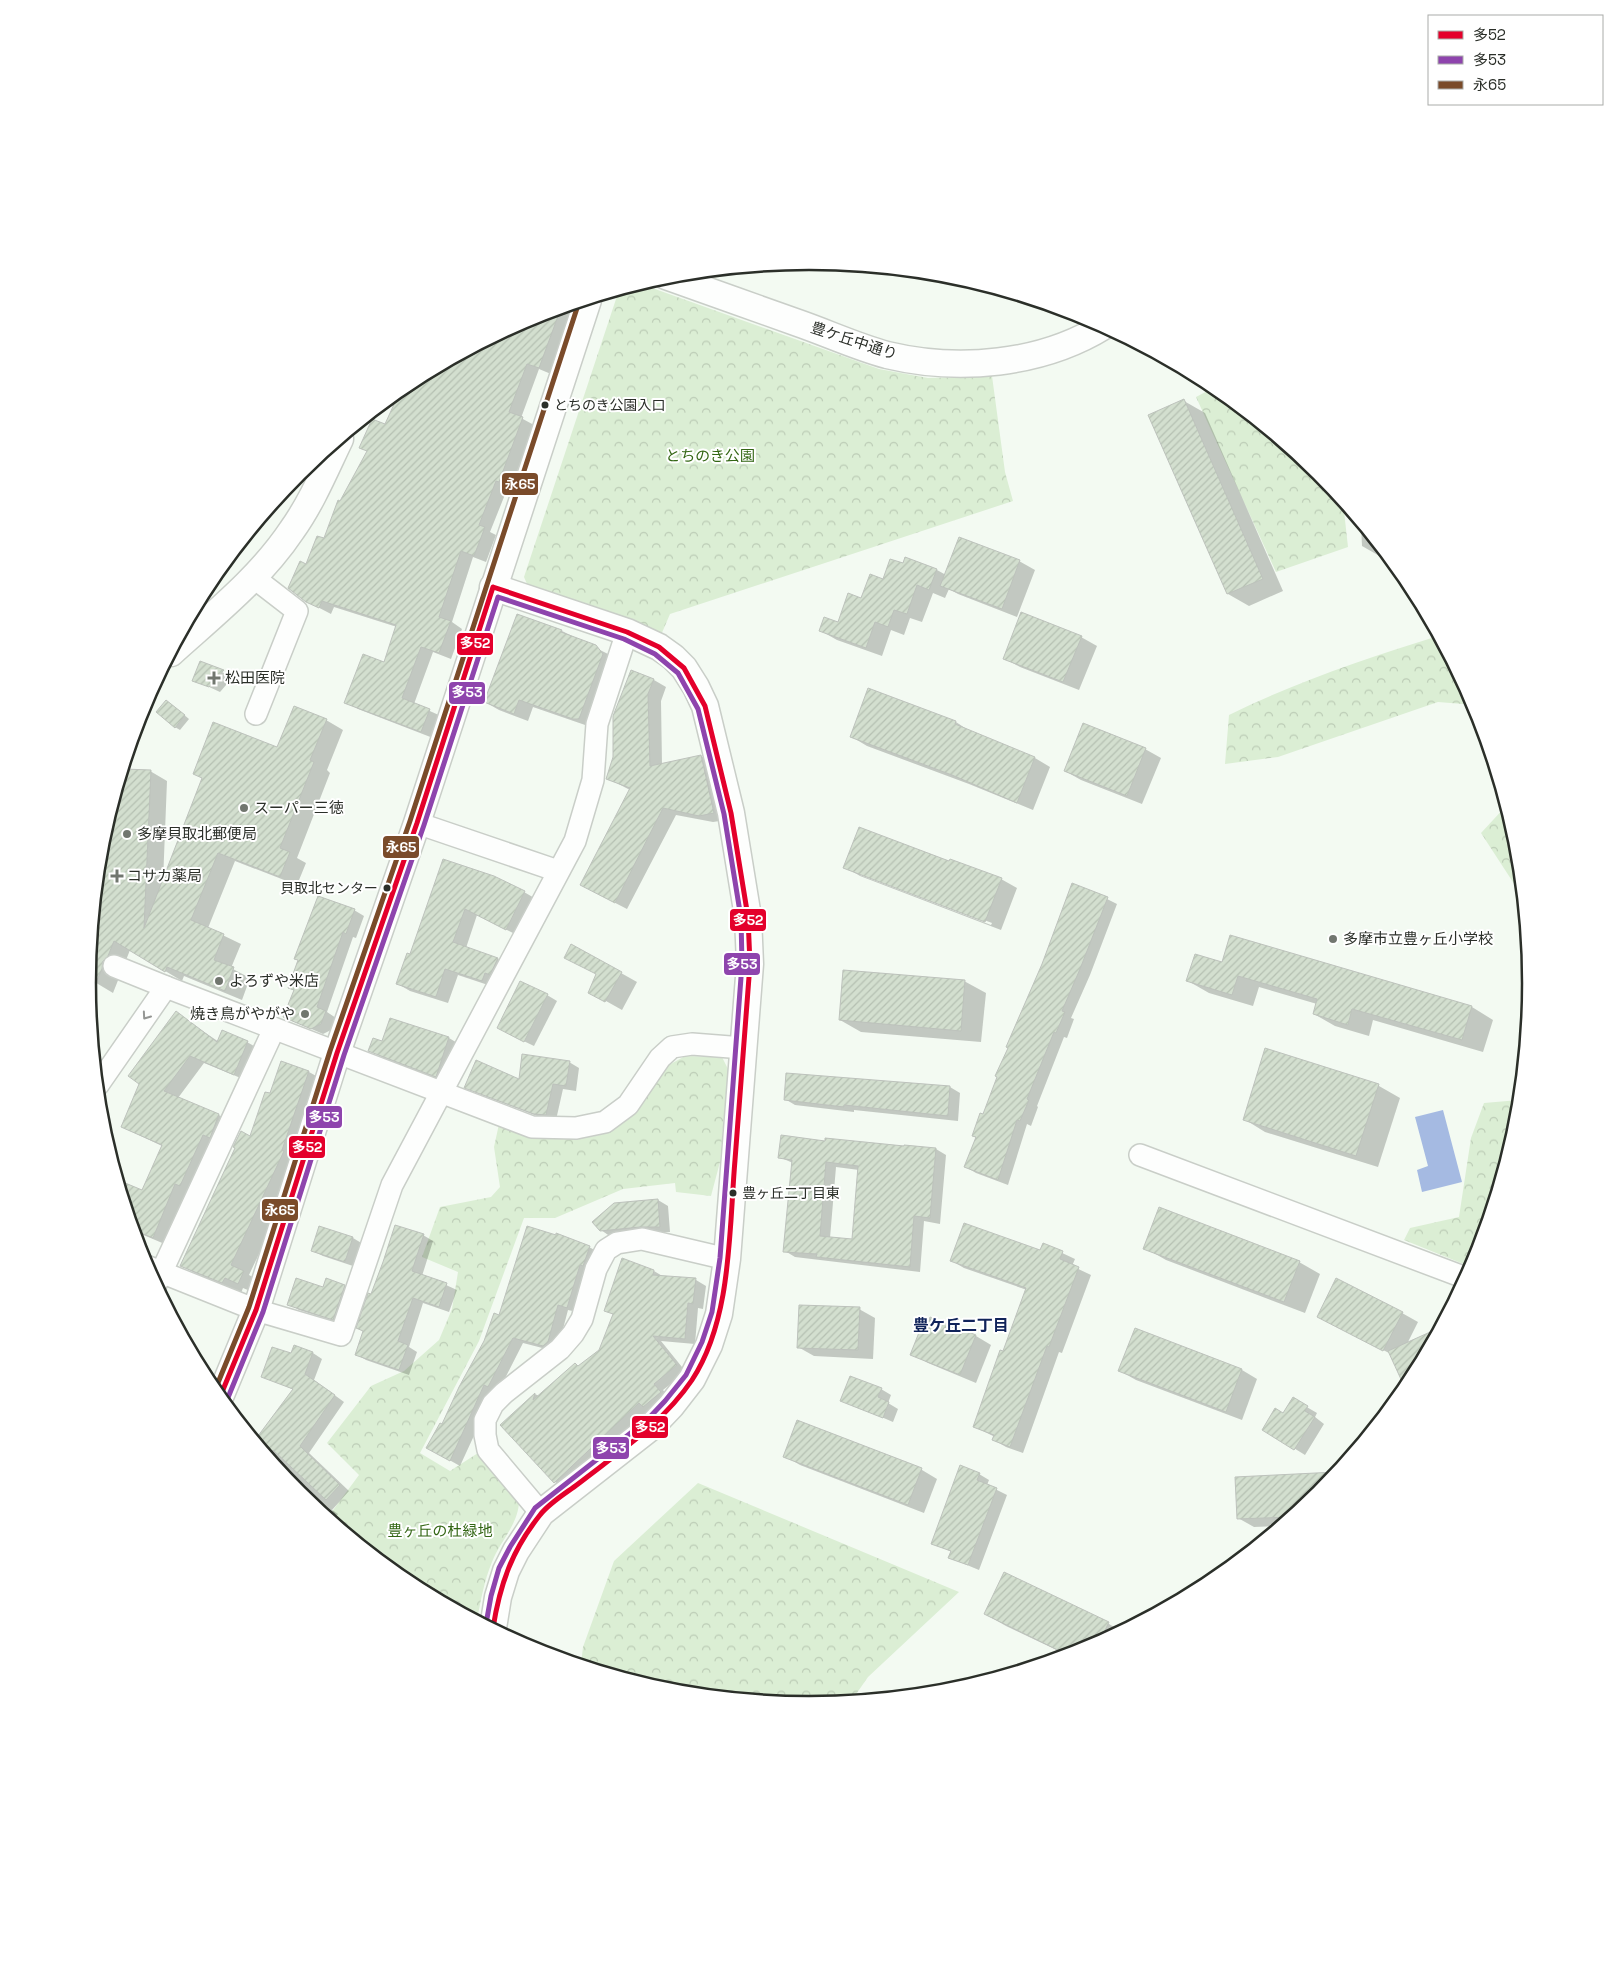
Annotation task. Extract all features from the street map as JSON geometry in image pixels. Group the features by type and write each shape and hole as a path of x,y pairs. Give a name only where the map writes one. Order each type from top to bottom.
{"street":[{"name":"豊ケ丘中通り","path":"682,282 886,354 938,363 995,362 1032,356 1075,341 1095,331"},
{"path":"223,1389 256,1310 337,1053 417,823 586,306"},
{"path":"185,640 253,577 291,532 311,501 334,452"},
{"path":"253,577 297,611 256,714"},
{"path":"493,587 627,632 659,647 684,668 705,706 731,813 748,917 750,964 727,1259 719,1314 709,1345 692,1379 671,1406 651,1427 541,1512 516,1551 506,1571 498,1597 494,1622"},
{"path":"160,1276 256,1310 341,1335 392,1185 575,841 593,780 597,724 627,632"},
{"path":"417,823 558,871"},
{"path":"114,966 228,1012 532,1127 576,1128 605,1122 628,1105 660,1058 672,1047 692,1044 744,1048"},
{"path":"102,1079 166,987"},
{"path":"157,1269 274,1029"},
{"path":"1140,1155 1458,1275"},
{"path":"541,1512 488,1450 485,1420 493,1404 504,1393 560,1349 572,1334 582,1319 606,1250 617,1243 642,1239 727,1259"}],"green space":[{"name":"とちのき公園","path":"653,288 879,369 928,378 992,376 1005,472 1013,501 670,614 661,635 530,591 524,577 617,297"},
{"path":"1207,391 1279,447 1313,479 1344,512 1348,547 1276,572 1196,397"},
{"path":"1432,638 1464,704 1438,702 1278,757 1225,764 1229,715 1332,671"},
{"path":"1500,812 1515,886 1481,833"},
{"name":"豊ヶ丘の杜緑地","path":"685,1056 722,1057 728,1069 720,1162 711,1196 676,1192 675,1183 623,1189 555,1218 524,1218 479,1341 420,1453 450,1471 478,1453 519,1502 512,1526 495,1554 489,1569 478,1614 413,1576 332,1512 359,1475 327,1443 371,1386 404,1371 439,1340 452,1309 458,1272 422,1257 440,1207 491,1197 500,1187 494,1147 499,1124 529,1133 565,1138 583,1138 599,1135 614,1129 626,1120 652,1084 669,1065"},
{"path":"1512,1101 1497,1167 1484,1212 1463,1264 1404,1240 1410,1228 1459,1217 1471,1138 1484,1103"},
{"path":"698,1483 959,1592 868,1677 856,1694 809,1696 716,1690 670,1682 582,1658 583,1647 614,1561"}],"water":[{"path":"1443,1110 1462,1182 1422,1192 1417,1170 1428,1166 1415,1117"}],"building":[{"path":"558,317 539,368 527,364 509,412 523,417 499,482 496,481 479,525 485,527 474,556 461,551 439,617 451,621 439,653 421,647 402,698 430,709 421,732 344,703 363,654 384,662 396,625 322,601 319,608 306,602 288,588 300,561 306,564 317,536 324,538 338,500 340,501 367,451 359,448 371,421 373,419 385,424 394,404 413,390 494,344"},
{"path":"1184,399 1263,579 1227,594 1148,415"},
{"path":"959,537 1020,560 1002,609 940,586"},
{"path":"905,557 937,569 929,590 917,585 907,614 894,610 888,627 875,622 866,648 819,631 824,617 838,622 848,593 861,598 870,574 883,579 890,559 903,563"},
{"path":"1021,612 1082,636 1063,682 1003,659"},
{"path":"517,614 562,630 561,632 596,645 603,654 579,719 573,719 519,700 514,714 484,702"},
{"path":"200,661 224,670 209,687 192,681"},
{"path":"631,670 654,679 648,694 650,766 701,755 714,813 699,816 663,808 615,903 580,885 630,788 606,779 613,757 613,716"},
{"path":"868,688 956,721 955,724 1035,757 1017,803 952,775 850,737"},
{"path":"166,700 185,715 175,728 156,712"},
{"path":"294,706 327,719 310,760 314,762 280,848 290,852 280,877 218,853 191,920 224,934 214,960 234,967 225,991 167,967 165,972 114,941 108,956 103,961 102,969 96,982 102,890 110,844 130,769 151,770 144,928 202,778 193,774 213,722 277,747"},
{"path":"1083,723 1146,748 1127,796 1064,771"},
{"path":"859,827 949,861 950,859 1002,878 985,922 843,868"},
{"path":"443,859 494,876 525,891 506,930 465,909 453,942 498,958 490,975 485,973 482,981 445,969 436,997 396,984 407,953 410,954"},
{"path":"1072,883 1108,897 1062,1011 1065,1012 1056,1033 1054,1032 1020,1121 1017,1120 998,1180 964,1167 976,1137 972,1136 980,1113 983,1114 997,1077 995,1076 1008,1048 1006,1047 1042,964"},
{"path":"318,896 355,909 346,934 343,932 317,1007 326,1011 321,1024 311,1029 283,1017 294,990 288,988 298,960 294,959"},
{"path":"1230,935 1472,1006 1462,1040 1352,1009 1348,1025 1313,1014 1317,999 1238,976 1232,995 1186,981 1195,954 1222,962"},
{"path":"571,944 622,972 605,1002 588,993 596,974 564,958"},
{"path":"843,970 965,980 961,1031 839,1020"},
{"path":"520,981 548,994 524,1042 497,1028"},
{"path":"176,1011 217,1042 222,1030 248,1041 234,1075 190,1056 164,1091 219,1114 210,1138 203,1135 180,1186 175,1184 153,1238 142,1233 126,1183 142,1190 162,1145 121,1127 139,1084 128,1076"},
{"path":"390,1018 449,1037 436,1077 368,1051 373,1038 382,1041"},
{"path":"1265,1048 1379,1084 1356,1156 1243,1120"},
{"path":"522,1054 570,1061 566,1086 553,1084 546,1115 534,1114 464,1088 476,1060 519,1079"},
{"path":"281,1061 309,1071 282,1150 284,1151 231,1265 244,1271 238,1284 225,1278 222,1283 180,1266 235,1148 233,1147 241,1131 250,1136 265,1092 270,1093"},
{"path":"786,1073 950,1086 948,1116 784,1100"},
{"path":"781,1135 825,1141 825,1138 936,1148 930,1218 914,1216 910,1267 816,1257 817,1254 783,1252 792,1160 778,1158","holes":["826,1162 858,1166 852,1239 820,1236"]},
{"path":"658,1199 660,1227 600,1231 592,1222 614,1203"},
{"path":"1159,1207 1300,1261 1284,1302 1143,1249"},
{"path":"964,1223 1040,1250 1043,1243 1063,1251 1060,1259 1079,1267 1049,1347 1047,1346 1010,1447 992,1440 994,1435 973,1427 1000,1350 1003,1351 1026,1288 950,1261"},
{"path":"395,1225 424,1234 412,1271 447,1283 439,1307 413,1298 398,1341 408,1345 399,1370 355,1355 363,1331 356,1328 368,1293 371,1294"},
{"path":"319,1226 353,1237 345,1262 311,1251"},
{"path":"527,1226 556,1235 556,1233 590,1246 583,1266 580,1265 567,1308 558,1305 548,1342 543,1346 513,1338 488,1387 484,1385 450,1461 426,1448 440,1423 442,1424 459,1387 484,1341 494,1313 499,1315"},
{"path":"622,1258 654,1270 653,1275 696,1278 693,1304 688,1303 685,1339 653,1336 677,1365 654,1384 661,1392 643,1407 639,1403 554,1483 500,1425 535,1393 533,1400 575,1363 578,1366 599,1350 613,1314 604,1311"},
{"path":"296,1278 323,1287 326,1278 345,1285 333,1320 287,1305"},
{"path":"1336,1278 1403,1312 1383,1351 1317,1317"},
{"path":"799,1305 860,1307 858,1350 797,1348"},
{"path":"930,1317 976,1335 960,1375 910,1355 924,1320 929,1321"},
{"path":"1135,1328 1242,1369 1226,1412 1118,1371"},
{"path":"1430,1332 1401,1380 1388,1351"},
{"path":"294,1345 313,1352 305,1374 335,1395 300,1446 340,1485 326,1500 273,1450 272,1452 259,1435 293,1389 261,1377 272,1347 291,1353"},
{"path":"850,1376 882,1388 878,1397 889,1402 883,1418 840,1401"},
{"path":"1293,1397 1308,1406 1305,1411 1315,1417 1294,1450 1262,1430 1275,1408 1283,1413"},
{"path":"797,1420 922,1468 908,1505 783,1457"},
{"path":"960,1465 980,1473 977,1480 997,1488 968,1565 948,1558 951,1551 931,1544"},
{"path":"1327,1472 1281,1517 1237,1519 1235,1477"},
{"path":"1004,1572 1109,1622 1105,1631 1058,1650 984,1614"}],"transit line":[{"name":"永65","path":"218,1382 249,1307 330,1051 410,821 577,309"},
{"name":"多52","path":"223,1389 256,1310 337,1053 417,823 493,587 627,632 659,647 684,668 705,706 731,813 748,917 750,964 729,1244 722,1302 715,1330 705,1356 692,1380 680,1396 640,1436 548,1506 530,1528 509,1568 499,1597 494,1622"},
{"name":"多53","path":"229,1396 263,1312 344,1055 424,825 498,597 624,639 655,654 678,673 698,709 724,814 741,918 742,964 720,1258 712,1312 702,1342 686,1375 665,1401 646,1421 535,1508 499,1568 487,1618"}],"place":[{"name":"とちのき公園入口","path":"545,405"},
{"name":"松田医院","path":"214,678"},
{"name":"スーパー三徳","path":"244,808"},
{"name":"多摩貝取北郵便局","path":"127,834"},
{"name":"コサカ薬局","path":"117,876"},
{"name":"貝取北センター","path":"387,888"},
{"name":"多摩市立豊ヶ丘小学校","path":"1333,939"},
{"name":"よろずや米店","path":"219,981"},
{"name":"焼き鳥がやがや","path":"305,1014"},
{"name":"豊ヶ丘二丁目東","path":"733,1193"}],"district":[{"name":"豊ケ丘二丁目","path":"961,1325"}]}
